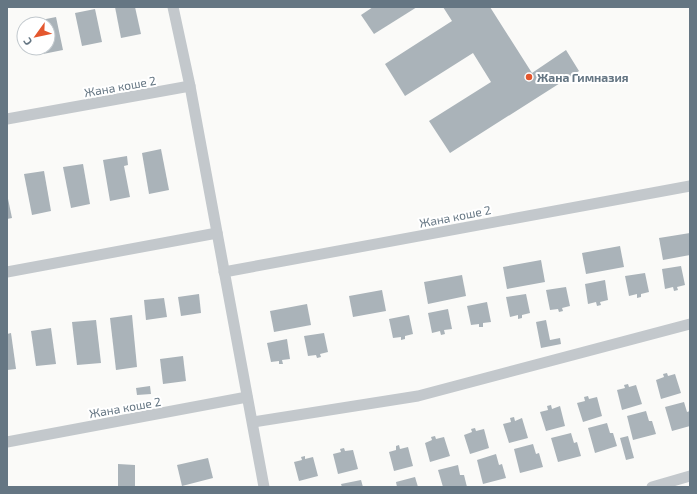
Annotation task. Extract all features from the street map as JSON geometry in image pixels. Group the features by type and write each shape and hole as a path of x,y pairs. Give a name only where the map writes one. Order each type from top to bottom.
{"street":[{"path":"173,7 190,86 264,487"},
{"name":"Жана коше 2","path":"7,120 190,86"},
{"name":"Жана коше 2","path":"224,272 690,186"},
{"path":"7,272 217,233"},
{"path":"253,422 418,396 690,324"},
{"name":"Жана коше 2","path":"7,442 247,398"},
{"path":"652,487 690,476"}],"building":[{"path":"115,7 135,7 141,34 121,38"},
{"path":"373,7 417,7 374,34 361,15"},
{"name":"Жана Гимназия","path":"443,7 490,7 532,73 566,50 579,71 450,153 429,121 491,82 473,53 405,96 385,64 452,21"},
{"path":"95,9 102,42 82,46 75,13"},
{"path":"56,17 63,50 56,51"},
{"path":"161,149 169,190 149,194 142,153"},
{"path":"127,156 128,165 124,166 130,197 110,201 103,160"},
{"path":"83,164 90,204 71,208 63,167"},
{"path":"44,171 51,211 32,215 24,174"},
{"path":"7,194 12,218 7,219"},
{"path":"690,233 690,255 663,260 659,238"},
{"path":"620,246 624,267 586,274 582,253"},
{"path":"541,260 545,282 507,289 503,267"},
{"path":"681,266 685,285 677,287 678,290 674,291 673,287 665,289 662,269"},
{"path":"645,273 649,292 641,294 641,297 637,298 637,294 629,296 625,276"},
{"path":"462,275 466,296 428,304 424,282"},
{"path":"605,280 608,300 600,302 601,305 597,306 596,302 588,304 585,284"},
{"path":"566,287 570,306 562,308 563,311 559,312 558,309 550,310 546,290"},
{"path":"382,290 386,311 353,317 349,296"},
{"path":"199,294 201,313 181,316 178,297"},
{"path":"526,294 530,313 522,315 522,318 518,319 518,315 510,317 506,297"},
{"path":"164,298 167,317 146,320 144,300"},
{"path":"487,302 491,322 483,323 483,327 479,327 479,324 471,325 467,306"},
{"path":"307,304 311,325 274,332 270,311"},
{"path":"448,309 452,329 444,330 445,334 441,335 440,331 432,333 428,313"},
{"path":"132,315 137,367 116,370 110,318"},
{"path":"409,315 413,334 405,336 405,339 401,340 401,337 393,338 389,319"},
{"path":"96,320 101,363 77,365 72,322"},
{"path":"546,320 550,340 560,338 561,344 541,348 536,322"},
{"path":"51,328 56,364 36,366 31,331"},
{"path":"11,333 16,369 7,370 7,334"},
{"path":"324,333 328,352 320,354 321,357 317,358 316,355 308,356 304,336"},
{"path":"287,339 290,359 282,360 283,364 279,364 279,361 271,362 267,343"},
{"path":"183,356 186,381 163,384 160,359"},
{"path":"667,373 668,376 675,374 681,393 661,399 656,380 664,377 663,374"},
{"path":"628,384 629,387 636,385 642,404 622,410 617,390 625,388 624,385"},
{"path":"150,386 151,394 137,395 136,388"},
{"path":"588,396 589,399 597,397 602,416 583,422 577,403 585,401 584,397"},
{"path":"684,402 687,412 690,411 690,426 672,431 665,407"},
{"path":"551,405 552,409 560,406 565,426 546,431 540,412 548,410 547,406"},
{"path":"646,411 649,421 652,421 656,434 633,440 627,416"},
{"path":"514,417 515,421 522,418 528,438 509,443 503,424 511,422 510,418"},
{"path":"607,423 610,433 613,433 617,446 595,453 588,428"},
{"path":"475,428 476,431 484,429 489,448 470,454 464,435 472,432 471,429"},
{"path":"571,433 574,443 577,442 581,456 558,462 551,438"},
{"path":"435,436 436,439 444,437 450,456 430,462 425,443 432,440 431,437"},
{"path":"628,436 634,458 626,460 620,438"},
{"path":"533,444 536,454 539,453 543,467 520,473 514,449"},
{"path":"399,445 400,449 408,447 413,466 394,471 389,452 396,450 396,446"},
{"path":"344,448 345,451 353,450 358,469 338,474 333,454 341,452 340,449"},
{"path":"496,454 499,465 502,464 506,478 483,484 477,460"},
{"path":"305,456 305,459 313,457 318,476 299,481 294,462 302,460 301,457"},
{"path":"208,458 213,478 182,486 177,465"},
{"path":"118,464 135,465 135,487 118,487"},
{"path":"458,465 460,475 464,475 467,487 443,487 438,470"},
{"path":"415,477 418,487 397,487 396,482"},
{"path":"361,480 363,487 342,487 341,484"}],"place":[{"name":"Жана Гимназия","path":"529,77"}]}
